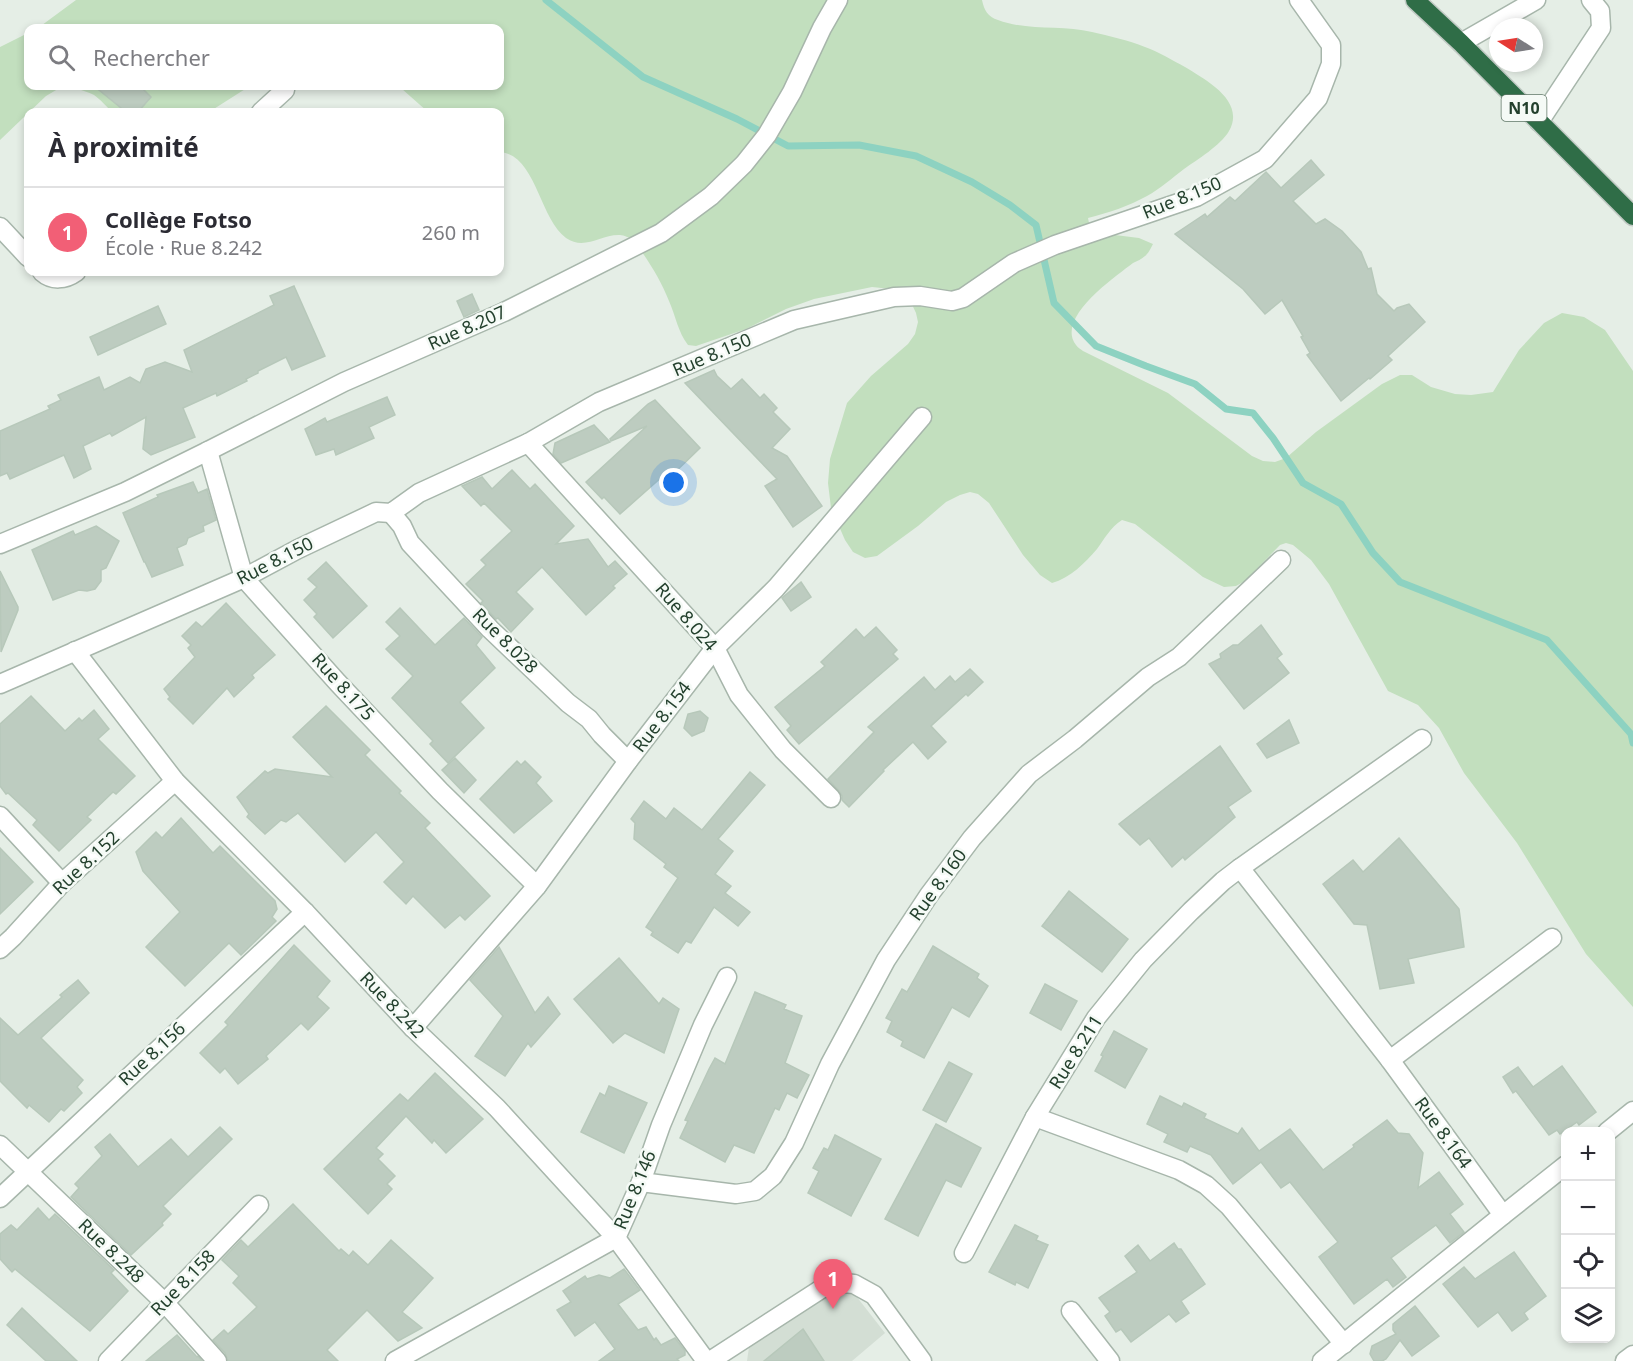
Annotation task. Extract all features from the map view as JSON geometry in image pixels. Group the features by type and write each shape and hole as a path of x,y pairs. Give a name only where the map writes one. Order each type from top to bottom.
{"highway":[{"name":"N10","path":"1415,0 1461,43 1633,216"}],"street":[{"name":"Rue 8.207","path":"0,544 124,492 344,382 504,312 662,233 711,196 744,164 767,135 792,92 838,0"},
{"name":"Rue 8.150","path":"0,684 244,578 376,512 391,513 419,493 528,443 599,402 794,320 894,297 920,296 952,301 963,298 1014,263 1055,245 1196,196 1265,159 1318,98 1331,64 1331,45 1299,0"},
{"path":"1461,43 1536,0"},
{"path":"1539,122 1601,28 1600,11 1591,0"},
{"path":"265,108 285,90"},
{"path":"0,227 24,253"},
{"path":"50,276 60,279 68,276"},
{"name":"Rue 8.154","path":"413,1028 537,886 628,761 715,648 776,588 922,417"},
{"name":"Rue 8.024","path":"528,443 715,648 739,695 783,750 831,798"},
{"name":"Rue 8.175","path":"208,451 244,578 338,683 440,791 537,886"},
{"name":"Rue 8.028","path":"391,513 402,526 410,543 490,629 568,703 589,719 628,761"},
{"name":"Rue 8.160","path":"641,1182 736,1194 755,1191 773,1176 794,1143 830,1064 886,960 929,895 972,838 1029,774 1075,739 1148,677 1179,657 1281,560"},
{"name":"Rue 8.242","path":"75,651 175,781 305,912 413,1028 497,1108 616,1238 708,1361"},
{"name":"Rue 8.211","path":"964,1253 1035,1117 1096,1018 1143,960 1223,881 1422,739"},
{"name":"Rue 8.152","path":"0,949 62,883 175,781"},
{"path":"0,816 62,883"},
{"name":"Rue 8.164","path":"1240,868 1390,1060 1503,1215"},
{"name":"Rue 8.156","path":"0,1198 305,912"},
{"path":"1390,1060 1552,938"},
{"name":"Rue 8.146","path":"395,1361 616,1238 641,1182 661,1125 703,1025 727,977"},
{"path":"1612,1127 1633,1111"},
{"path":"1035,1117 1179,1170 1206,1185 1229,1206 1344,1344"},
{"name":"Rue 8.248","path":"0,1145 164,1302 217,1361"},
{"path":"1322,1361 1561,1169"},
{"name":"Rue 8.158","path":"108,1361 259,1205"},
{"path":"708,1361 832,1282 854,1284 874,1295 922,1361"},
{"path":"1071,1311 1110,1361"},
{"path":"1625,1361 1633,1355"}],"shaded area":[{"path":"829,1290 853,1292 885,1333 852,1361 747,1361 749,1347"}],"green space":[{"path":"76,0 982,0 985,10 995,19 1021,26 1081,30 1125,40 1165,56 1203,78 1221,93 1232,110 1233,120 1225,136 1208,152 1157,190 1126,206 1088,218 1090,228 1099,233 1139,238 1153,244 1146,255 1102,288 1080,311 1072,334 1076,345 1083,351 1168,393 1252,456 1263,461 1275,462 1286,458 1316,432 1382,384 1400,375 1412,375 1431,387 1455,394 1471,395 1493,392 1519,350 1544,323 1562,313 1584,317 1605,330 1633,371 1633,1007 1586,954 1517,843 1464,773 1439,728 1418,705 1388,691 1329,584 1311,560 1293,545 1286,543 1280,545 1245,581 1236,586 1224,587 1203,577 1135,524 1122,520 1082,565 1065,578 1052,583 1040,575 1023,555 989,503 978,494 970,492 946,502 877,556 865,558 853,552 831,508 828,483 830,459 847,403 871,376 908,344 915,334 918,322 908,296 901,290 872,287 814,299 786,309 746,329 696,346 688,345 679,330 662,284 633,239 613,235 580,243 566,238 557,229 530,175 522,164 504,153 504,108 423,108 403,90 504,90 504,24 43,24"},
{"path":"24,35 24,90 56,90 33,108 24,108 24,117 0,140 0,47"},
{"path":"80,90 244,90 215,108 108,108 94,95"}],"building":[{"path":"99,90 144,90 151,97 141,108 121,108"},
{"path":"1311,160 1324,175 1293,201 1316,224 1325,219 1342,231 1361,252 1368,269 1371,268 1377,294 1394,311 1409,304 1425,322 1388,356 1392,360 1341,401 1307,355 1310,353 1301,337 1303,336 1282,300 1265,314 1243,289 1175,234 1205,214 1207,217 1230,197 1235,201 1266,172 1281,188"},
{"path":"294,286 325,356 292,370 286,357 217,396 216,393 183,408 195,437 151,455 143,449 146,417 112,436 110,433 83,446 91,469 74,478 64,455 10,479 7,473 0,476 0,431 50,409 48,406 61,400 58,395 99,377 104,390 130,377 140,383 146,369 165,362 192,372 184,350 274,305 270,296"},
{"path":"472,294 479,310 464,317 457,301"},
{"path":"158,306 166,324 98,355 90,337"},
{"path":"714,370 731,389 742,379 760,398 764,394 777,408 773,412 790,429 772,448 787,456 822,506 793,527 765,486 777,479 685,383"},
{"path":"387,397 395,415 369,427 374,438 336,455 334,449 316,455 305,429 325,418 327,422"},
{"path":"655,400 700,448 667,480 663,476 620,514 586,482 647,426 611,441 610,439"},
{"path":"594,425 610,442 561,463 553,454 555,443"},
{"path":"512,470 530,489 535,484 574,526 556,544 588,539 608,567 615,561 627,574 586,615 542,567 516,592 533,609 511,632 481,603 483,601 466,584 486,565 481,560 512,531 484,503 481,506 462,486 482,477 492,489"},
{"path":"193,482 198,493 207,489 216,520 203,526 204,531 188,538 186,544 177,548 183,565 152,577 123,513 158,497 157,495"},
{"path":"96,526 119,541 106,568 101,570 101,581 95,589 79,590 53,600 32,550 73,531 75,535"},
{"path":"326,562 367,606 333,638 314,617 317,614 304,600 317,587 308,579"},
{"path":"0,571 18,607 1,652"},
{"path":"801,582 811,597 791,611 782,598"},
{"path":"226,603 275,655 252,675 254,678 234,697 227,688 193,724 168,699 170,697 164,689 195,657 188,648 191,645 182,636 196,622 202,627"},
{"path":"400,608 435,645 464,618 482,637 476,645 495,668 460,702 484,728 448,763 430,744 433,741 392,698 413,676 386,649 400,636 386,622"},
{"path":"1261,625 1282,654 1277,658 1289,673 1244,709 1209,664 1221,658 1220,654 1233,645 1238,645"},
{"path":"876,627 897,650 893,654 898,659 799,744 787,730 791,726 775,707 825,666 821,662 856,629 864,638"},
{"path":"970,669 983,682 968,696 966,694 931,726 946,742 928,759 913,742 849,807 828,779 874,732 868,727 924,677 935,690 950,676 955,682"},
{"path":"31,696 65,731 79,718 82,721 94,710 109,729 98,739 135,776 116,794 113,792 87,817 91,820 59,851 33,825 37,820 8,793 6,794 0,786 0,724"},
{"path":"326,706 370,750 365,755 430,823 425,828 490,896 465,920 460,915 445,928 413,896 406,904 384,882 404,862 376,832 345,862 298,813 286,822 281,820 265,834 247,817 249,814 237,797 265,771 268,773 275,769 332,777 293,737"},
{"path":"700,711 708,718 704,731 692,736 684,728 688,714"},
{"path":"1289,720 1299,743 1267,758 1257,744"},
{"path":"1220,746 1251,791 1228,807 1235,817 1185,860 1183,857 1172,867 1149,838 1140,845 1119,824"},
{"path":"455,758 476,780 464,793 442,770"},
{"path":"517,761 521,765 525,761 541,777 536,783 552,801 514,833 480,799"},
{"path":"750,772 765,785 718,839 733,851 715,874 731,886 725,893 750,912 738,926 714,907 691,943 686,941 678,953 651,935 653,932 646,927 678,878 664,867 666,864 634,839 635,823 631,819 644,801 666,819 674,808 702,830"},
{"path":"181,818 213,853 220,846 275,901 277,909 272,917 276,921 241,955 229,943 185,986 146,947 180,912 143,871 136,852 156,832 162,838"},
{"path":"1399,838 1459,909 1464,947 1408,959 1414,983 1380,989 1367,925 1354,924 1323,884 1353,860 1363,872"},
{"path":"0,848 33,882 0,914"},
{"path":"1069,891 1128,939 1102,972 1042,926"},
{"path":"294,945 330,981 317,997 329,1008 308,1030 301,1023 266,1056 268,1059 238,1084 225,1068 220,1073 200,1053 228,1025 225,1022"},
{"path":"933,946 979,974 977,978 988,986 969,1017 952,1007 924,1058 901,1046 903,1041 887,1032 892,1021 886,1018 902,989 907,992"},
{"path":"499,947 535,1013 548,997 560,1014 531,1047 528,1043 505,1076 475,1056 503,1016 470,980"},
{"path":"619,958 659,1004 663,998 679,1009 664,1053 625,1033 613,1043 574,999"},
{"path":"78,980 89,993 41,1038 83,1080 77,1087 82,1093 64,1111 61,1109 49,1122 29,1105 27,1108 0,1081 0,1018 18,1035"},
{"path":"1045,984 1077,1001 1061,1030 1030,1013"},
{"path":"755,992 786,1005 784,1009 802,1016 785,1063 809,1075 797,1098 787,1093 779,1110 775,1108 754,1153 734,1145 725,1162 680,1138 688,1121 685,1120 715,1058 725,1064"},
{"path":"1114,1031 1147,1049 1125,1088 1095,1071"},
{"path":"949,1062 972,1074 946,1122 923,1110"},
{"path":"1562,1066 1596,1112 1579,1125 1577,1122 1570,1127 1561,1127 1560,1134 1557,1130 1549,1135 1516,1091 1513,1093 1503,1077 1518,1067 1533,1087"},
{"path":"435,1073 483,1119 446,1153 434,1140 432,1143 406,1116 376,1148 383,1154 378,1159 395,1176 387,1184 392,1189 368,1214 324,1169 400,1094 408,1101"},
{"path":"609,1086 647,1103 624,1153 581,1132 600,1093 605,1096"},
{"path":"1160,1096 1182,1107 1184,1103 1206,1114 1204,1118 1238,1134 1242,1128 1259,1151 1290,1129 1323,1170 1387,1120 1398,1133 1409,1134 1423,1153 1418,1188 1439,1172 1463,1204 1450,1214 1464,1232 1450,1243 1436,1225 1391,1258 1406,1277 1393,1287 1387,1279 1354,1304 1319,1257 1338,1242 1290,1182 1281,1188 1261,1162 1233,1184 1211,1155 1190,1146 1187,1152 1164,1142 1168,1134 1147,1124"},
{"path":"936,1124 981,1148 961,1187 946,1180 918,1236 885,1219"},
{"path":"220,1127 232,1139 163,1206 171,1214 162,1223 163,1225 131,1255 71,1197 79,1188 75,1184 102,1156 95,1147 110,1134 138,1167 171,1139 188,1157"},
{"path":"835,1135 881,1159 851,1216 808,1193 819,1171 813,1168 824,1148 828,1150"},
{"path":"293,1204 339,1251 341,1249 349,1256 353,1251 368,1265 391,1240 433,1278 402,1312 422,1328 398,1341 367,1310 327,1350 338,1361 228,1361 225,1353 213,1340 224,1330 228,1334 257,1307 233,1283 239,1276 222,1260 241,1240 248,1247"},
{"path":"38,1208 49,1220 55,1214 114,1270 111,1273 128,1291 90,1331 15,1269 12,1272 0,1259 0,1234 11,1225 17,1230"},
{"path":"1015,1225 1038,1236 1036,1240 1048,1245 1028,1288 1016,1282 1015,1285 989,1272"},
{"path":"1174,1243 1178,1249 1181,1249 1205,1284 1181,1301 1189,1313 1176,1322 1169,1314 1131,1342 1121,1329 1116,1332 1105,1316 1110,1312 1099,1298 1137,1272 1125,1256 1138,1245 1150,1261"},
{"path":"1514,1252 1546,1296 1524,1313 1528,1319 1512,1331 1498,1312 1478,1327 1443,1284 1464,1267 1475,1279"},
{"path":"624,1269 640,1290 618,1304 638,1330 646,1327 654,1340 656,1338 661,1345 675,1338 685,1351 685,1355 677,1359 679,1361 599,1361 615,1349 595,1322 575,1336 557,1310 571,1302 563,1291 585,1276 587,1279 599,1275 610,1278"},
{"path":"1415,1306 1439,1336 1412,1356 1400,1340 1386,1359 1374,1361 1370,1354 1372,1346 1396,1334 1393,1324"},
{"path":"22,1308 77,1361 46,1361 7,1325"},
{"path":"803,1329 824,1361 764,1361"},
{"path":"177,1335 202,1361 146,1361"}],"waterway":[{"path":"546,0 643,77 737,119 788,146 859,145 916,156 972,182 1010,205 1036,225 1054,303 1096,346 1195,384 1226,409 1253,413 1303,483 1341,504 1373,553 1400,582 1547,640 1631,734 1633,743"}],"place":[{"name":"Collège Fotso","path":"833,1309"}]}
